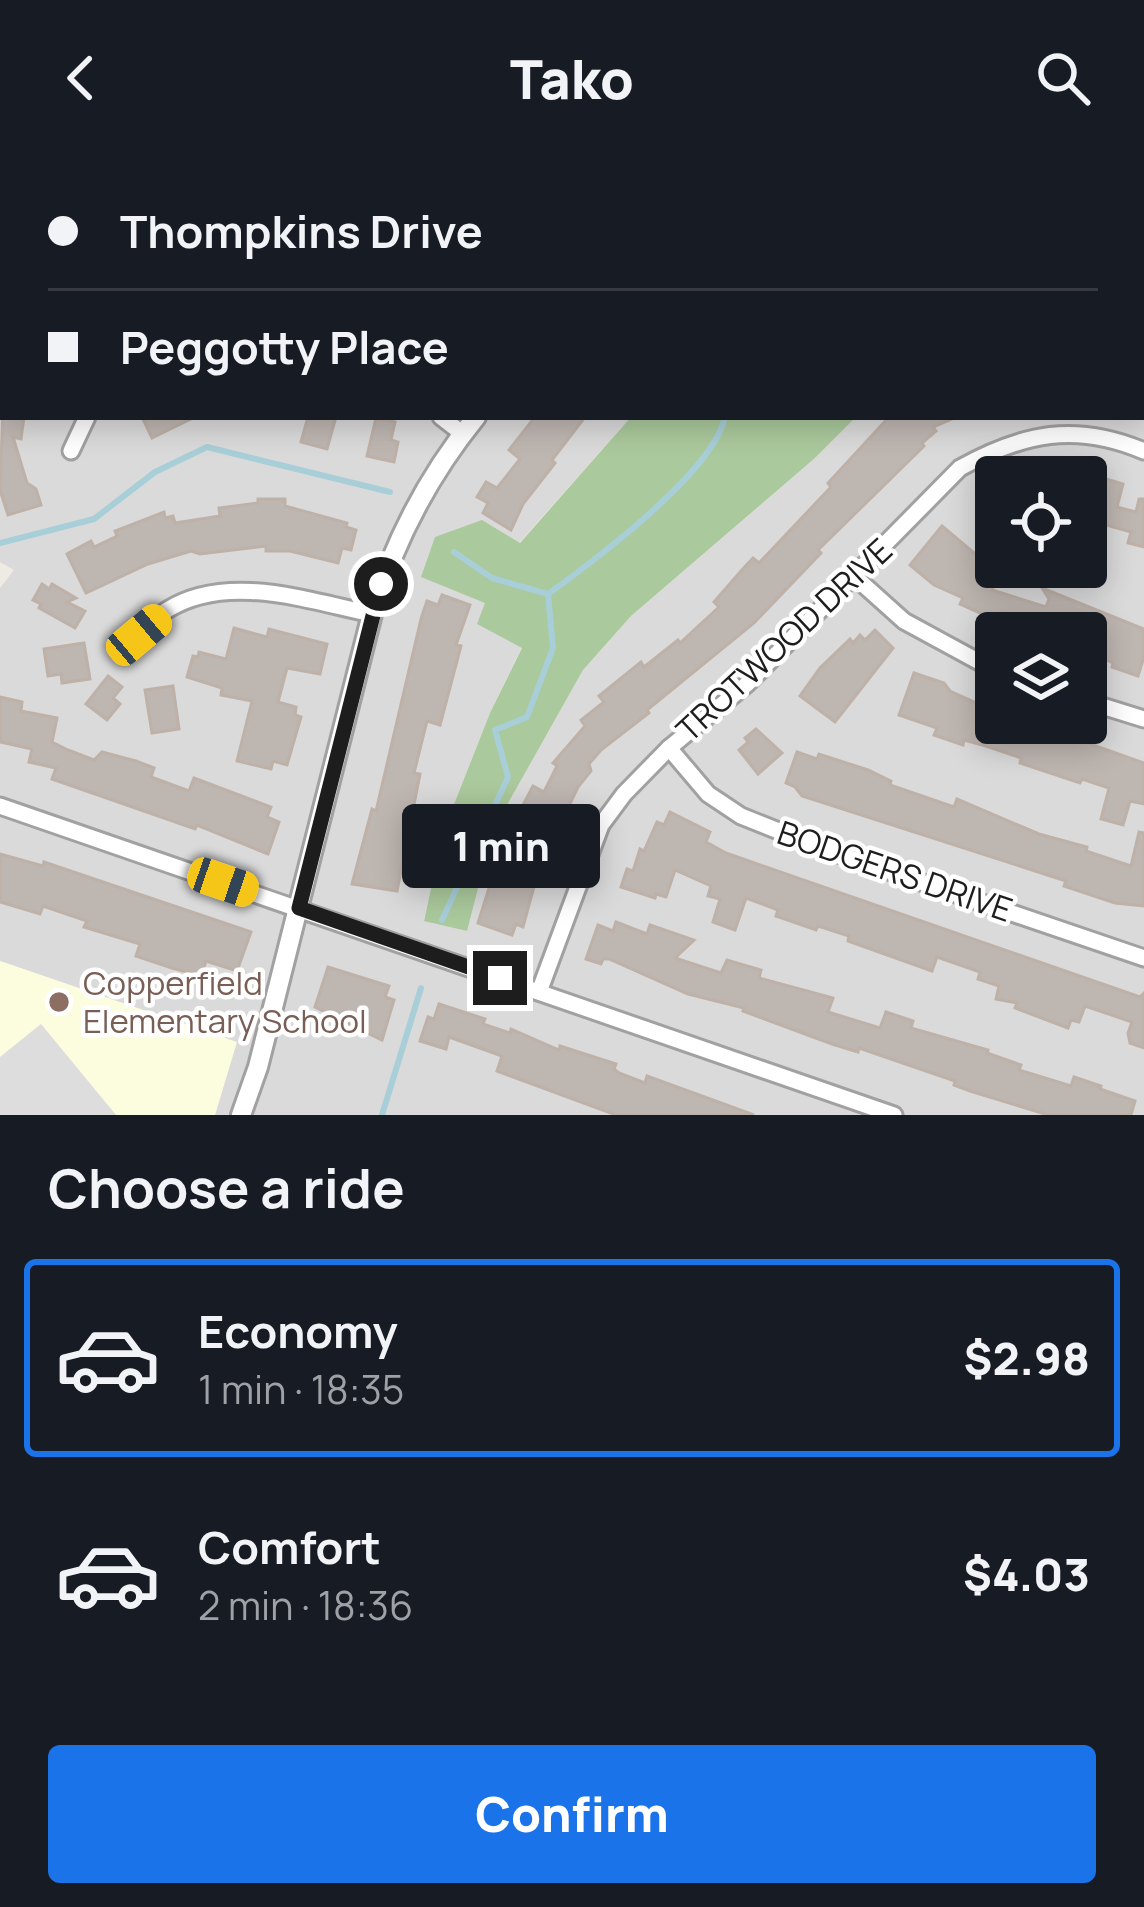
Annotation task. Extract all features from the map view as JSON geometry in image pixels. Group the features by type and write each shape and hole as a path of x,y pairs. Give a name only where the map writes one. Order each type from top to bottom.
{"street":[{"path":"71,451 86,420"},
{"path":"445,420 463,434"},
{"path":"241,1115 258,1067 371,614 390,555 417,503 474,420"},
{"name":"TROTWOOD DRIVE","path":"538,992 601,825 625,794 669,748 747,684 960,468 1000,445 1052,434 1090,434 1144,451"},
{"path":"855,577 904,621 975,660"},
{"path":"139,635 169,609 211,594 290,596 371,614"},
{"path":"1107,707 1144,718"},
{"name":"BODGERS DRIVE","path":"669,748 707,794 741,816 1144,958"},
{"path":"0,806 894,1115"}],"shaded area":[{"path":"0,420 628,420 519,543 421,576 486,603 522,647 443,832 424,920 466,931 493,830 583,670 631,616 853,420 1144,420 1144,1115 215,1115 236,1042 0,961 0,588 14,570 0,562"},
{"name":"Copperfield Elementary School","path":"0,961 237,1042 215,1115 0,1115"},
{"path":"41,1024 116,1115 0,1115 0,1057"}],"green space":[{"path":"628,420 853,420 631,616 583,670 493,830 467,931 424,921 443,832 490,713 522,648 477,624 485,603 421,577 435,537 482,520 520,543"}],"building":[{"path":"3,420 24,420 21,439 13,437 27,483 36,489 41,505 8,515 0,490"},
{"path":"143,420 189,420 152,438"},
{"path":"307,420 335,420 327,449 301,442"},
{"path":"376,420 395,422 394,462 367,456"},
{"path":"533,420 583,420 523,504 511,530 483,513 488,503 477,497 486,482 497,488 520,459 509,450"},
{"path":"886,420 949,420 933,427 936,431 924,446 818,550 821,553 754,623 589,764 591,771 578,787 539,868 523,927 516,924 512,935 478,923 495,869 500,871 530,806 524,803 533,786 544,792 557,766 553,763 585,726 581,720 604,702 599,696 641,662 644,667 678,640 680,643 719,607 714,602 741,571 753,558 759,563 831,487 828,483"},
{"path":"1107,479 1123,484 1117,507 1136,512 1139,499 1144,499 1144,547 1128,543 1131,532 1107,525"},
{"path":"258,499 285,499 285,506 347,523 346,527 356,530 351,550 342,548 338,563 290,551 266,551 266,546 191,551 148,564 86,593 67,554 91,541 94,547 117,536 115,531 164,512 175,523 220,516 219,508 258,503"},
{"path":"942,526 975,554 975,588 993,588 1046,607 1049,599 1042,588 1102,612 978,612 910,565"},
{"path":"42,584 49,589 52,584 76,598 67,602 85,611 75,628 33,600"},
{"path":"442,595 470,605 456,645 461,646 440,725 427,721 414,773 420,774 397,891 352,884 372,809 376,811 421,619 427,601 438,605"},
{"path":"1107,614 1144,629 1138,676 1112,667 1107,660"},
{"path":"234,628 267,637 269,629 327,644 320,674 287,668 278,702 296,707 295,715 301,717 287,765 273,761 271,769 237,761 252,701 221,695 222,688 187,677 193,656 198,657 199,652 226,659"},
{"path":"875,630 893,648 835,722 800,696 850,639 853,643 860,635 865,640"},
{"path":"84,643 90,679 62,683 61,674 48,676 44,649"},
{"path":"914,673 944,683 975,702 975,743 964,740 963,745 934,735 937,728 899,715"},
{"path":"108,676 122,687 113,698 120,704 107,720 86,704"},
{"path":"173,686 179,729 152,733 145,690"},
{"path":"0,697 22,702 21,711 57,718 52,742 68,750 94,760 102,752 136,761 154,768 151,777 189,791 194,778 271,807 267,817 279,822 268,854 197,825 195,829 52,779 56,768 29,762 32,749 0,742"},
{"path":"756,729 782,753 758,774 739,750"},
{"path":"979,744 1090,744 1144,763 1144,804 1130,801 1123,825 1101,819 1109,788 1020,763 1021,758"},
{"path":"797,752 868,770 891,781 890,785 954,807 957,799 1131,866 1139,832 1144,833 1144,906 1115,903 1064,886 1066,881 802,796 786,783"},
{"path":"670,812 710,832 706,842 726,853 1140,997 1144,993 1144,1048 1130,1043 1132,1022 1085,1006 1079,1022 1071,1020 1068,1028 1015,1008 1017,1003 996,999 999,986 978,979 980,972 937,957 932,971 848,941 849,936 776,916 778,910 746,898 735,930 713,922 720,899 708,896 711,886 675,870 666,897 621,887 657,822 664,825"},
{"path":"0,854 43,866 44,862 251,932 237,971 206,961 201,976 172,968 136,956 140,944 84,927 87,921 43,906 40,914 0,902"},
{"path":"616,922 647,934 650,925 694,940 675,958 721,973 727,960 761,970 759,978 833,998 828,1012 880,1028 886,1012 913,1021 911,1028 988,1050 1021,1065 1019,1070 1071,1086 1074,1077 1101,1086 1135,1101 1131,1115 1048,1115 859,1048 858,1052 832,1044 744,1008 688,994 609,959 601,964 586,959 598,925 613,931"},
{"path":"328,967 389,986 385,997 394,1000 382,1040 315,1007"},
{"path":"439,1004 559,1050 560,1046 616,1064 619,1073 645,1083 647,1076 754,1115 616,1115 497,1071 502,1056 449,1037 446,1049 420,1041 428,1017 434,1019"}],"waterway":[{"path":"454,552 492,578 548,594 676,488 716,439 724,420"},
{"path":"0,543 94,519 155,472 207,447 390,492"},
{"path":"442,920 508,777 495,730 527,717 553,648 548,594"},
{"path":"382,1115 421,988"}],"place":[{"name":"Copperfield Elementary School","path":"59,1002"}],"route":[{"path":"381,584 299,908 500,978"}]}
